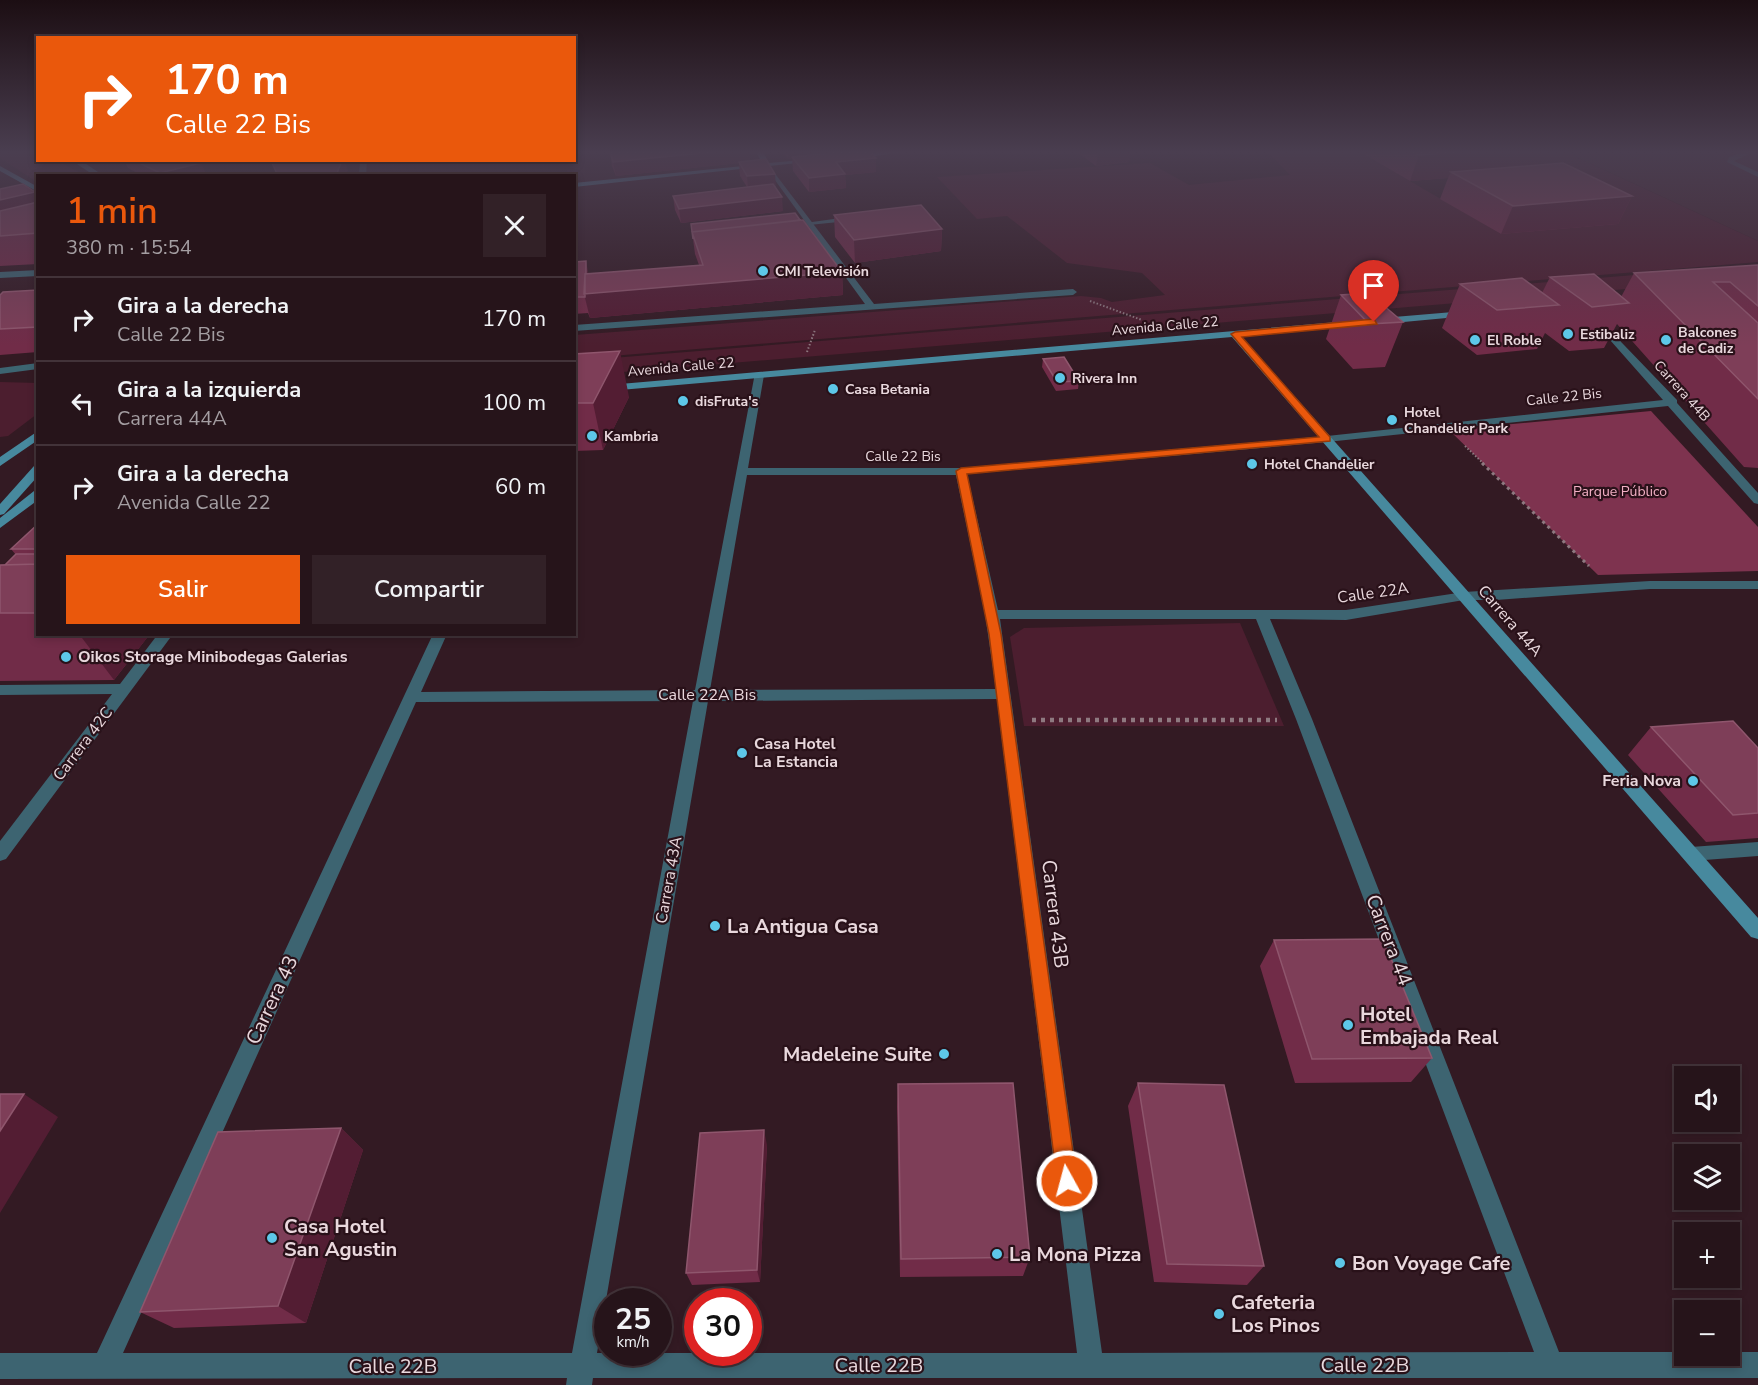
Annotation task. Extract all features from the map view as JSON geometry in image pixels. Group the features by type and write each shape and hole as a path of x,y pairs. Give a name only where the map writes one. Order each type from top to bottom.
{"street":[{"path":"804,217 870,305"},
{"path":"809,223 864,217"},
{"path":"0,275 36,273"},
{"path":"576,328 1073,292"},
{"path":"1374,322 1478,313"},
{"name":"Carrera 44B","path":"1591,313 1673,402 1758,500"},
{"name":"Avenida Calle 22","path":"576,391 601,394 759,375 1362,323"},
{"name":"Carrera 44A","path":"1235,334 1758,931"},
{"path":"0,372 36,366"},
{"path":"0,372 36,374"},
{"name":"Carrera 43A","path":"581,1375 759,375"},
{"name":"Calle 22 Bis","path":"741,472 961,471 1327,439 1438,425 1673,402"},
{"path":"0,463 36,436"},
{"path":"0,511 36,470"},
{"name":"Carrera 43B","path":"961,471 992,614 1004,694 1091,1365"},
{"path":"0,524 36,496"},
{"name":"Calle 22A","path":"992,614 1262,617 1346,615 1464,596 1496,596 1650,585 1758,585"},
{"name":"Carrera 44","path":"1262,617 1305,719 1551,1365"},
{"name":"Carrera 42C","path":"0,854 164,636"},
{"name":"Carrera 43","path":"104,1366 439,636"},
{"path":"0,690 124,689"},
{"name":"Calle 22A Bis","path":"411,697 1004,694"},
{"path":"1690,854 1758,849"},
{"name":"Calle 22B","path":"0,1366 581,1375 1091,1365 1758,1365"}],"path":[{"path":"1073,292 1098,305 1142,320"},
{"path":"799,372 823,309"},
{"path":"1457,438 1590,567"},
{"path":"1007,720 1305,719"}],"shaded area":[{"path":"975,217 1001,217 977,219"},
{"path":"1008,217 1471,217 1501,234 1500,217 1705,217 1758,241 1758,262 576,359 576,335 1081,296 1101,298 1112,302 1165,295 1142,273 1067,263"},
{"path":"1705,217 1758,217 1758,241"},
{"path":"1758,265 1758,278 576,376 576,361"},
{"path":"0,382 36,383 36,415 8,436 0,437"},
{"path":"1240,623 1284,726 1024,726 1010,637 1024,628"}],"green space":[{"name":"Parque Público","path":"1651,411 1758,527 1758,571 1598,575 1449,430"}],"building":[{"path":"0,217 36,217 36,233 0,236"},
{"path":"761,217 798,217 800,220 692,232 691,224"},
{"path":"835,217 931,217 942,229 854,240"},
{"path":"803,220 842,272 584,294 585,274 703,265 692,232"},
{"path":"586,261 585,297 576,297 576,262"},
{"path":"1758,265 1758,306 1730,282 1713,282 1758,323 1758,399 1634,273"},
{"path":"1594,274 1629,303 1592,307 1550,277"},
{"path":"1522,278 1559,305 1497,310 1460,284"},
{"path":"36,290 36,327 0,329 0,295 3,292"},
{"path":"1369,293 1403,322 1369,324 1341,295"},
{"path":"620,351 593,403 576,403 576,354"},
{"path":"1064,357 1079,381 1057,382 1043,359"},
{"path":"36,526 36,549 11,549"},
{"path":"16,554 36,554 36,564 5,565"},
{"path":"36,564 36,613 0,613 0,565"},
{"path":"1733,721 1758,748 1758,813 1733,815 1651,727"},
{"path":"1383,939 1432,1058 1312,1059 1274,940"},
{"path":"1013,1083 1030,1257 901,1259 898,1084"},
{"path":"1138,1083 1224,1085 1264,1266 1167,1264"},
{"path":"0,1094 24,1094 0,1131"},
{"name":"Casa Hotel San Agustin","path":"341,1128 278,1306 140,1312 218,1132"},
{"path":"764,1130 757,1270 686,1273 700,1133"}],"place":[{"name":"CMI Televisión","path":"763,271"},
{"name":"Estibaliz","path":"1568,334"},
{"name":"El Roble","path":"1475,340"},
{"name":"Balcones de Cadiz","path":"1666,340"},
{"name":"Rivera Inn","path":"1060,378"},
{"name":"Casa Betania","path":"833,389"},
{"name":"disFruta's","path":"683,401"},
{"name":"Hotel Chandelier Park","path":"1392,420"},
{"name":"Kambria","path":"592,436"},
{"name":"Hotel Chandelier","path":"1252,464"},
{"name":"Oikos Storage Minibodegas Galerias","path":"66,657"},
{"name":"Casa Hotel La Estancia","path":"742,753"},
{"name":"Feria Nova","path":"1693,781"},
{"name":"La Antigua Casa","path":"715,926"},
{"name":"Hotel Embajada Real","path":"1348,1025"},
{"name":"Madeleine Suite","path":"944,1054"},
{"name":"Casa Hotel San Agustin","path":"272,1238"},
{"name":"La Mona Pizza","path":"997,1254"},
{"name":"Bon Voyage Cafe","path":"1340,1263"},
{"name":"Cafeteria Los Pinos","path":"1219,1314"}],"route":[{"path":"1067,1181 995,634 961,471 1327,439 1235,334 1374,322"}]}
